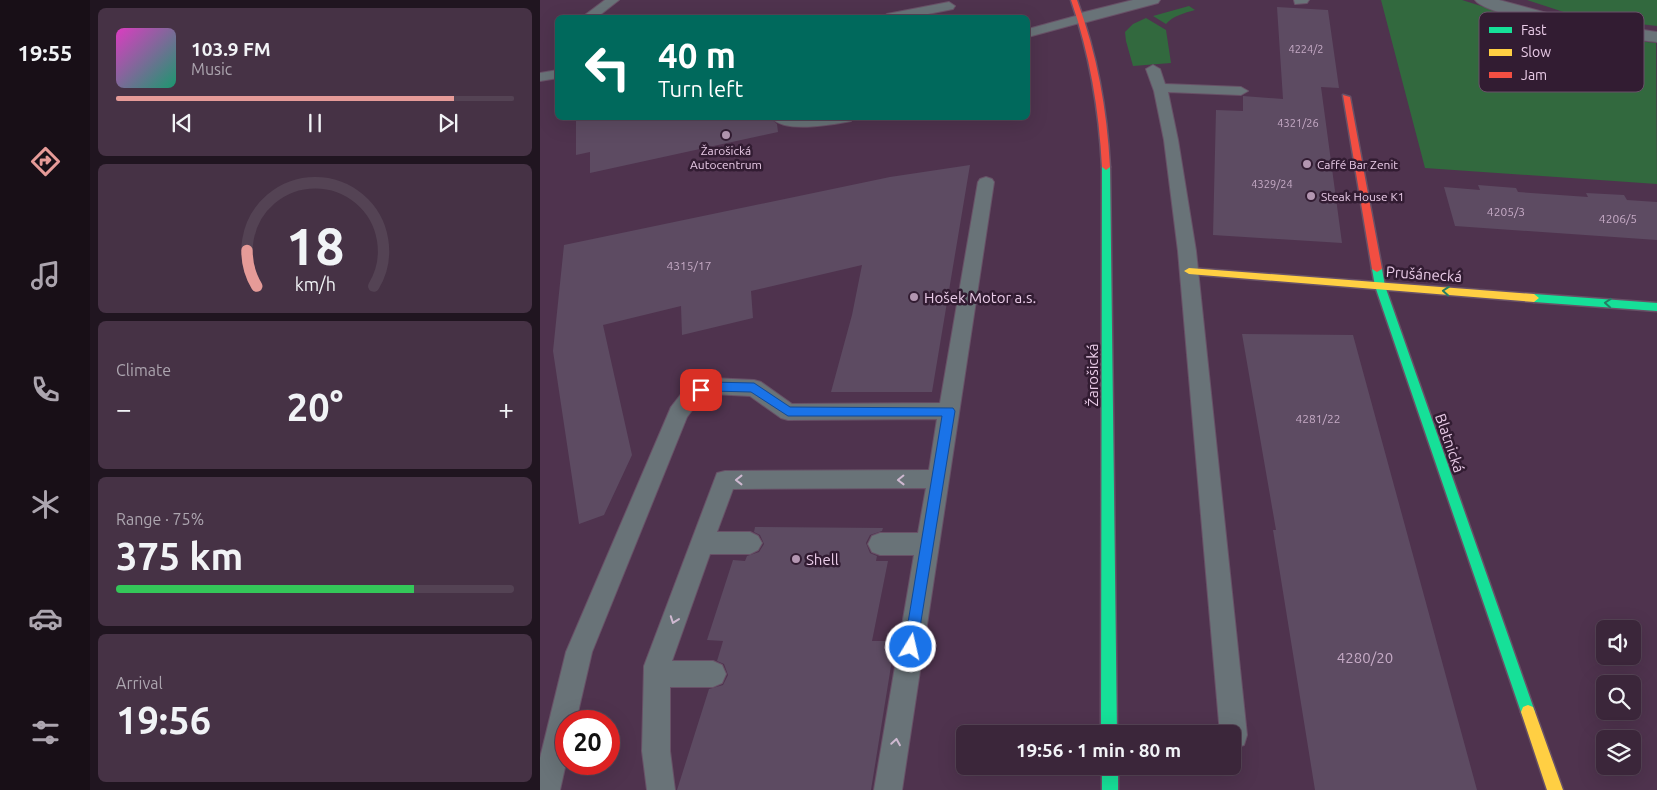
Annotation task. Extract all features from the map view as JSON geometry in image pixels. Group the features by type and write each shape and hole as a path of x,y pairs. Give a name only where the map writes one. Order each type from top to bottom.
{"street":[{"name":"Žarošická","path":"1074,0 1082,18 1094,59 1103,126 1106,175 1109,725"},
{"path":"1082,18 1152,0"},
{"path":"1483,0 1519,12"},
{"path":"1644,35 1657,37"},
{"name":"Blatnická","path":"1346,97 1380,286 1555,790"},
{"name":"Prušánecká","path":"1189,271 1657,307"},
{"path":"1110,775 1110,790"}],"lane":[{"path":"591,15 613,0"},
{"path":"910,15 955,9"},
{"path":"1030,32 1082,18"},
{"path":"1152,70 1160,88 1171,140 1189,271 1233,725"},
{"path":"540,77 555,74"},
{"path":"1160,88 1241,91"},
{"path":"785,120 808,123 831,120"},
{"path":"888,790 898,676 927,544 986,182"},
{"path":"546,790 579,652 678,413 692,395 710,386 754,388 788,412 949,411"},
{"path":"660,790 656,751 658,666 725,480 938,479"},
{"path":"703,543 750,543"},
{"path":"880,544 927,544"},
{"path":"658,674 713,674"}],"green space":[{"path":"1381,0 1462,0 1500,12 1479,12 1479,92 1644,92 1644,42 1656,43 1657,184 1425,168"},
{"path":"1527,0 1657,0 1657,26 1644,24 1644,12 1564,12"},
{"path":"1189,6 1195,10 1175,17 1166,24 1153,16"},
{"path":"1146,18 1166,30 1171,63 1133,66 1125,32 1133,24"}],"building":[{"path":"1277,7 1328,10 1339,88 1321,87 1342,243 1213,235 1216,110 1243,111 1243,96 1283,99"},
{"path":"576,120 772,120 777,124 778,132 590,173 590,152 576,155"},
{"path":"970,165 932,392 831,392 852,315 862,265 751,291 753,318 682,335 681,306 603,325 632,455 604,515 579,524 553,351 564,245 890,177"},
{"path":"1478,185 1516,188 1518,192 1588,197 1586,193 1624,195 1627,200 1657,202 1657,240 1455,226 1444,187 1480,190"},
{"path":"1242,334 1353,335 1477,790 1315,790 1273,530 1276,530"},
{"path":"755,527 883,528 882,531 870,535 866,543 870,553 877,556 876,561 888,561 872,641 895,641 871,790 677,790 709,689 723,685 728,675 724,664 717,661 723,641 707,640 733,560 745,561 747,556 759,552 764,544 760,535 754,532"}],"traffic: fast":[{"path":"1106,167 1109,725"},
{"path":"1377,269 1380,286 1528,712"},
{"path":"1534,298 1657,307"},
{"path":"1110,775 1110,790"}],"traffic: slow":[{"path":"1189,271 1534,298"},
{"path":"1528,712 1555,790"}],"traffic: jam":[{"path":"1074,0 1093,61 1101,103 1106,167"},
{"path":"1346,97 1377,269"}],"place":[{"name":"Žarošická Autocentrum","path":"726,135"},
{"name":"Caffé Bar Zenit","path":"1307,164"},
{"name":"Steak House K1","path":"1311,196"},
{"name":"Hošek Motor a.s.","path":"914,297"},
{"name":"Shell","path":"796,559"}],"route":[{"path":"701,390 710,386 754,388 788,412 949,411 911,647"}]}
